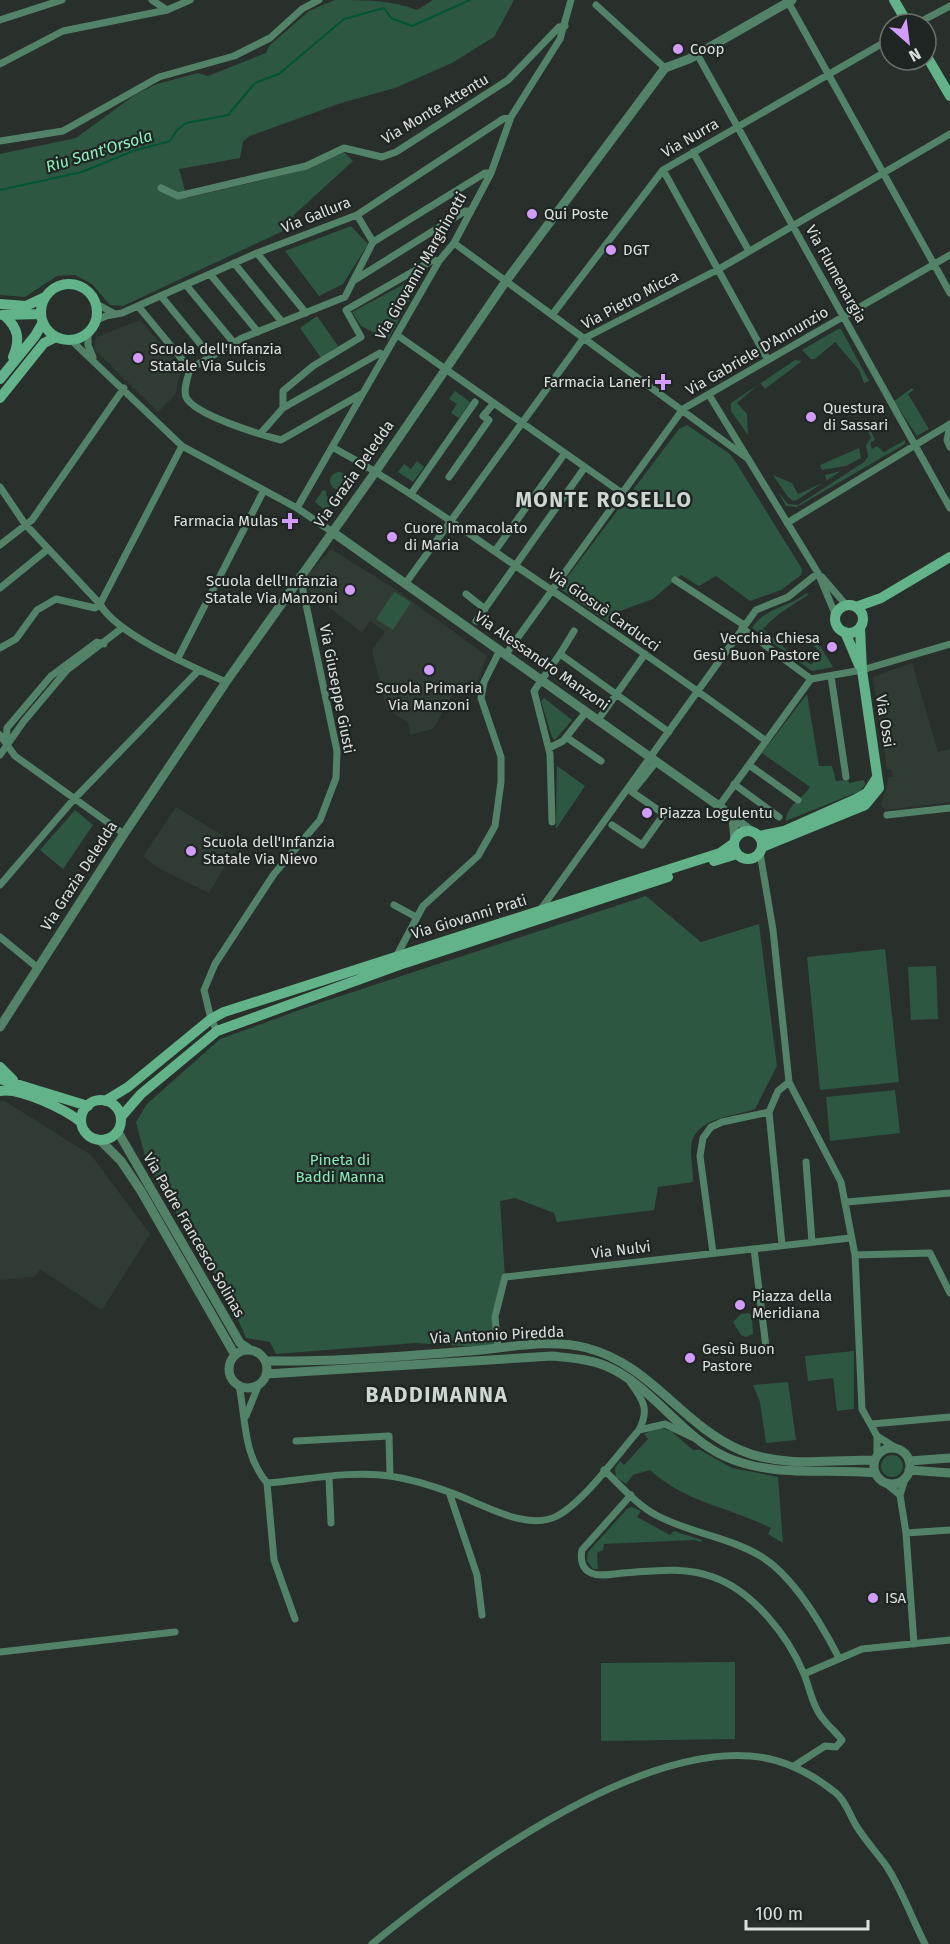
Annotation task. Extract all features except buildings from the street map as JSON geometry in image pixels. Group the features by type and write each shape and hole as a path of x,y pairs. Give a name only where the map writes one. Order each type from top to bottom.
{"main road":[{"path":"936,72 950,96"},
{"path":"0,304 26,306 45,297 56,288 76,285 87,292 95,303 95,321 88,332 71,340 56,337 44,343 0,398"},
{"path":"0,378 35,336 42,318 45,297"},
{"path":"3,315 42,318 56,337"},
{"path":"3,315 13,323 19,339 8,368"},
{"path":"881,598 853,633 845,632 837,626 836,616 839,610 881,598 950,557"},
{"path":"932,569 950,566"},
{"path":"852,606 862,624"},
{"name":"Via Ossi","path":"862,624 862,670 878,776"},
{"name":"Via Ossi","path":"845,632 862,670"},
{"path":"878,776 879,788 865,805 745,859 735,845 741,832 784,831 856,799 867,793 878,776"},
{"path":"755,833 758,853"},
{"name":"Via Giovanni Prati","path":"105,1101 128,1087 224,1012 720,853 735,845"},
{"name":"Via Giovanni Prati","path":"121,1117 141,1094 217,1031 735,845"},
{"path":"0,1067 15,1083"},
{"path":"0,1079 87,1106"},
{"path":"0,1092 18,1093 70,1113 81,1122 89,1137 100,1140 110,1138 118,1132 121,1117 117,1108 105,1101 93,1102 87,1106 81,1122"}],"street":[{"path":"0,20 62,0"},
{"path":"152,0 167,10"},
{"path":"0,64 63,31 167,10 190,0"},
{"path":"0,141 63,131 159,77 234,56 270,38 302,9 319,0"},
{"name":"Via Giovanni Marghinotti","path":"297,508 439,261 454,243 491,173 511,117 565,26 571,0"},
{"path":"596,5 664,68 697,54 789,1 950,293"},
{"name":"Via Monte Attentu","path":"161,189 178,196 298,168 344,148 382,157 396,152 508,80 559,27 565,26"},
{"name":"Via Nurra","path":"552,315 663,170 878,46"},
{"name":"Via Flumenargia","path":"697,54 794,224 950,508"},
{"name":"Via Grazia Deledda","path":"0,1027 124,834 226,682 331,531 376,471 506,281 664,68"},
{"name":"Via Gallura","path":"95,321 138,306 257,253 357,215 503,119 511,117"},
{"name":"Via Pietro Micca","path":"405,584 583,339 718,269 950,134"},
{"path":"693,152 750,251"},
{"path":"663,170 768,360"},
{"path":"283,408 283,392 294,379 362,337 346,310 345,297 373,242 485,173 491,173"},
{"path":"353,281 465,211 471,211"},
{"path":"357,215 373,242"},
{"path":"454,243 747,458"},
{"path":"257,253 306,313"},
{"name":"Via Gabriele D'Annunzio","path":"398,955 423,906 478,856 495,826 501,782 501,757 481,698 503,652 552,590 683,409 950,255"},
{"path":"346,310 433,260 439,261"},
{"path":"234,263 282,322"},
{"path":"210,274 258,332"},
{"path":"186,285 234,343"},
{"path":"161,296 211,357"},
{"path":"345,297 234,343 190,369 186,390 190,402 217,419 281,440 364,392"},
{"path":"95,303 117,314"},
{"path":"138,306 190,369"},
{"path":"88,332 88,345 96,361"},
{"path":"397,335 622,493"},
{"path":"71,340 96,361 182,446 297,508 331,531"},
{"path":"260,434 283,408 380,353 384,356"},
{"path":"0,545 32,520 124,388"},
{"path":"709,395 818,573 836,616"},
{"path":"411,494 475,402"},
{"path":"449,477 489,420 483,416 494,403"},
{"path":"787,523 950,425"},
{"path":"950,425 947,435 950,447"},
{"path":"0,648 16,639 37,610 56,599 95,608 100,604 182,446"},
{"name":"Via Giosuè Carducci","path":"332,447 376,471 516,565 697,690 766,741"},
{"path":"495,551 565,453"},
{"path":"477,621 585,467"},
{"path":"0,487 25,524 100,604 105,614 122,628 226,682"},
{"path":"178,658 264,490"},
{"name":"Via Alessandro Manzoni","path":"331,531 755,833"},
{"path":"0,588 48,549"},
{"path":"818,573 852,606"},
{"path":"612,825 642,845 664,814 633,792 669,732 756,610 788,597 818,573"},
{"name":"Via Giuseppe Giusti","path":"211,1020 204,990 215,964 274,874 320,820 336,778 337,751 300,576"},
{"path":"675,580 743,627 811,680"},
{"path":"466,594 485,609"},
{"path":"0,755 6,744 67,670 122,628"},
{"path":"552,822 549,748 534,691 574,631"},
{"path":"719,806 811,680 862,670 950,644"},
{"path":"560,654 669,732"},
{"path":"598,720 645,654"},
{"path":"0,885 74,799 199,670"},
{"path":"831,676 846,777"},
{"path":"549,748 559,745 586,712"},
{"path":"0,735 15,756 124,834"},
{"path":"566,737 601,761"},
{"path":"540,911 653,759"},
{"path":"749,765 798,800"},
{"path":"734,784 779,817"},
{"path":"887,815 950,808"},
{"path":"733,819 735,845"},
{"path":"758,853 773,930 789,1082 841,1182 847,1202 850,1238 855,1255 862,1409 878,1436 904,1453 908,1469 900,1495 906,1533 914,1644"},
{"path":"394,905 416,917"},
{"path":"0,937 38,968"},
{"path":"211,1020 217,1031"},
{"path":"782,1245 769,1112 778,1091 789,1082"},
{"path":"712,1253 700,1156 703,1138 711,1127 722,1122 769,1112"},
{"name":"Via Padre Francesco Solinas","path":"118,1132 240,1343 249,1349"},
{"name":"Via Padre Francesco Solinas","path":"100,1140 121,1161 141,1191 235,1355"},
{"path":"806,1162 812,1242"},
{"path":"847,1202 950,1193"},
{"name":"Via Nulvi","path":"498,1348 495,1317 505,1278 850,1238"},
{"path":"754,1249 766,1347"},
{"path":"855,1255 930,1253 950,1293"},
{"name":"Via Antonio Piredda","path":"266,1361 362,1358 550,1344 586,1348 617,1359 639,1372 713,1436 743,1452 792,1461 876,1457"},
{"path":"245,1418 259,1384 266,1374 266,1361 259,1353 249,1349 235,1355 229,1371 239,1385 248,1452 257,1471 267,1483 274,1560 295,1619"},
{"name":"Via Antonio Piredda","path":"266,1374 552,1356 585,1360 606,1366 627,1379 696,1439 724,1456 762,1469 875,1473"},
{"path":"267,1483 390,1476 449,1492 518,1518 540,1521 556,1516 574,1503 639,1430 645,1418 646,1407 627,1379"},
{"path":"239,1385 249,1388 259,1384"},
{"path":"872,1424 950,1417"},
{"path":"639,1430 665,1424 696,1439"},
{"path":"296,1441 389,1436 390,1476"},
{"path":"878,1436 875,1473 900,1495"},
{"path":"876,1457 885,1449 896,1448"},
{"path":"884,1482 894,1483 908,1469 950,1458"},
{"path":"908,1469 950,1473"},
{"path":"604,1470 654,1514 734,1544 769,1562 819,1622 839,1658"},
{"path":"329,1478 331,1523"},
{"path":"449,1492 477,1575 482,1616"},
{"path":"631,1495 582,1550 581,1559 587,1571 597,1575 681,1569 715,1577 744,1595 771,1618 804,1674 809,1693 824,1720 833,1727 841,1744 836,1747 825,1746 794,1766"},
{"path":"906,1533 950,1530"},
{"path":"0,1652 175,1632"},
{"path":"804,1674 861,1649 950,1640"},
{"path":"372,1944 436,1892 521,1836 626,1781 690,1761 722,1756 751,1756 794,1766 838,1794 864,1839 888,1868 925,1944"}],"shaded area":[{"name":"Scuola dell'Infanzia Statale Via Sulcis","path":"140,320 182,368 175,395 158,412 94,349 96,337"},
{"name":"Scuola Primaria Via Manzoni","path":"331,549 392,587 487,656 476,685 452,696 433,729 410,735 408,722 387,710 372,650 385,632 370,621 362,633 310,592 307,576"},
{"path":"912,663 938,752 950,749 950,802 886,810 881,805 889,777 893,777 891,770 887,769 873,677"},
{"name":"Scuola dell'Infanzia Statale Via Nievo","path":"176,807 238,845 209,893 160,869 143,856"},
{"path":"3,1100 91,1155 150,1234 102,1310 40,1269 35,1277 0,1280 0,1101"}],"green space":[{"path":"335,0 388,2 417,10 433,0 514,0 494,37 452,63 395,88 341,103 250,136 243,141 240,158 179,169 187,198 304,170 343,151 353,161 295,214 285,230 123,306 110,305 92,284 75,275 57,276 25,297 0,295 0,154 76,138 136,94 157,84 198,73 208,76 266,53 269,46 309,11"},
{"path":"351,226 368,244 343,284 319,296 285,251"},
{"path":"423,274 388,340 361,326 352,312"},
{"path":"317,316 338,346 321,358 300,328"},
{"path":"841,329 869,381 864,383 859,370 835,342 815,359 811,359 802,350"},
{"path":"795,360 802,361 765,389 760,383"},
{"path":"757,385 737,403 747,414 748,435 731,411 731,403"},
{"path":"912,388 914,390 908,394 929,429 917,436 894,401"},
{"path":"455,391 470,402 459,418 451,413 457,404 449,399"},
{"path":"860,421 863,425 867,423 875,440 870,443 872,449 877,446 884,452 905,440 905,444 797,507 786,506 778,492 788,504 798,505 864,462 868,457 866,445 871,438 867,429 859,427 856,423"},
{"path":"687,425 730,454 802,569 801,575 781,590 750,601 716,576 699,586 681,575 653,599 620,611 611,624 559,588 679,429"},
{"path":"859,448 861,458 846,466 822,470 820,465"},
{"path":"417,461 424,467 413,482 398,472 404,464 411,469"},
{"path":"841,471 827,480 825,475"},
{"path":"339,472 345,475 348,481 345,487 339,490 333,487 330,481 333,475"},
{"path":"773,475 792,483 798,494 823,483 793,501"},
{"path":"323,490 326,491 327,497 335,498 326,511 315,502"},
{"path":"394,592 411,602 393,630 376,619"},
{"path":"807,593 808,595 778,615 763,629 796,658 800,655 811,665 821,653 811,643 815,638 833,667 812,671 752,628 763,616"},
{"path":"807,694 819,766 832,766 836,781 847,780 850,783 864,780 865,785 860,791 786,821 789,811 810,787 762,753"},
{"path":"544,698 572,720 555,740 552,737 541,701"},
{"path":"557,766 585,786 556,829"},
{"path":"75,810 93,825 63,869 40,850"},
{"name":"Pineta di Baddi Manna","path":"646,896 701,942 759,924 777,1066 755,1109 715,1120 698,1130 693,1138 691,1149 693,1182 658,1187 654,1210 557,1222 554,1213 515,1198 500,1201 505,1277 497,1305 498,1348 415,1343 276,1354 270,1342 246,1338 223,1285 195,1245 147,1164 136,1122 147,1104 220,1039 319,1003"},
{"path":"885,949 899,1082 820,1090 807,957"},
{"path":"936,966 938,1019 911,1020 908,967"},
{"path":"895,1090 900,1133 830,1141 826,1097"},
{"path":"749,1313 752,1316 753,1334 746,1337 741,1335 733,1322 741,1314"},
{"path":"854,1351 854,1409 837,1411 833,1378 808,1381 805,1356"},
{"path":"788,1382 796,1440 766,1443 760,1402 753,1385"},
{"path":"658,1427 671,1431 693,1450 700,1450 732,1468 778,1477 783,1543 768,1534 771,1528 693,1497 664,1481 650,1470 633,1475 626,1484 616,1477 615,1468 620,1461 624,1465 648,1439 644,1434"},
{"path":"888,1455 896,1455 903,1462 903,1470 896,1477 888,1477 881,1470 881,1462"},
{"path":"632,1507 641,1511 637,1517 670,1535 674,1531 702,1540 701,1542 694,1540 604,1544 603,1550 597,1553 598,1569 593,1569 587,1561 588,1552 627,1509"},
{"path":"735,1662 735,1739 601,1741 601,1663"}],"waterway":[{"name":"Riu Sant'Orsola","path":"0,190 82,172 133,151 170,141 177,130 186,123 228,115 255,83 279,74 344,19 384,8 391,18 412,26 470,0"}],"place":[{"name":"Coop","path":"678,49"},
{"name":"Qui Poste","path":"532,214"},
{"name":"DGT","path":"611,250"},
{"name":"Scuola dell'Infanzia Statale Via Sulcis","path":"138,358"},
{"name":"Farmacia Laneri","path":"663,382"},
{"name":"Questura di Sassari","path":"811,417"},
{"name":"Farmacia Mulas","path":"290,521"},
{"name":"Cuore Immacolato di Maria","path":"392,537"},
{"name":"Scuola dell'Infanzia Statale Via Manzoni","path":"350,590"},
{"name":"Vecchia Chiesa Gesù Buon Pastore","path":"832,647"},
{"name":"Scuola Primaria Via Manzoni","path":"429,670"},
{"name":"Piazza Logulentu","path":"647,813"},
{"name":"Scuola dell'Infanzia Statale Via Nievo","path":"191,851"},
{"name":"Piazza della Meridiana","path":"740,1305"},
{"name":"Gesù Buon Pastore","path":"690,1358"},
{"name":"ISA","path":"873,1598"}],"district":[{"name":"MONTE ROSELLO","path":"604,500"},
{"name":"BADDIMANNA","path":"437,1395"}]}
